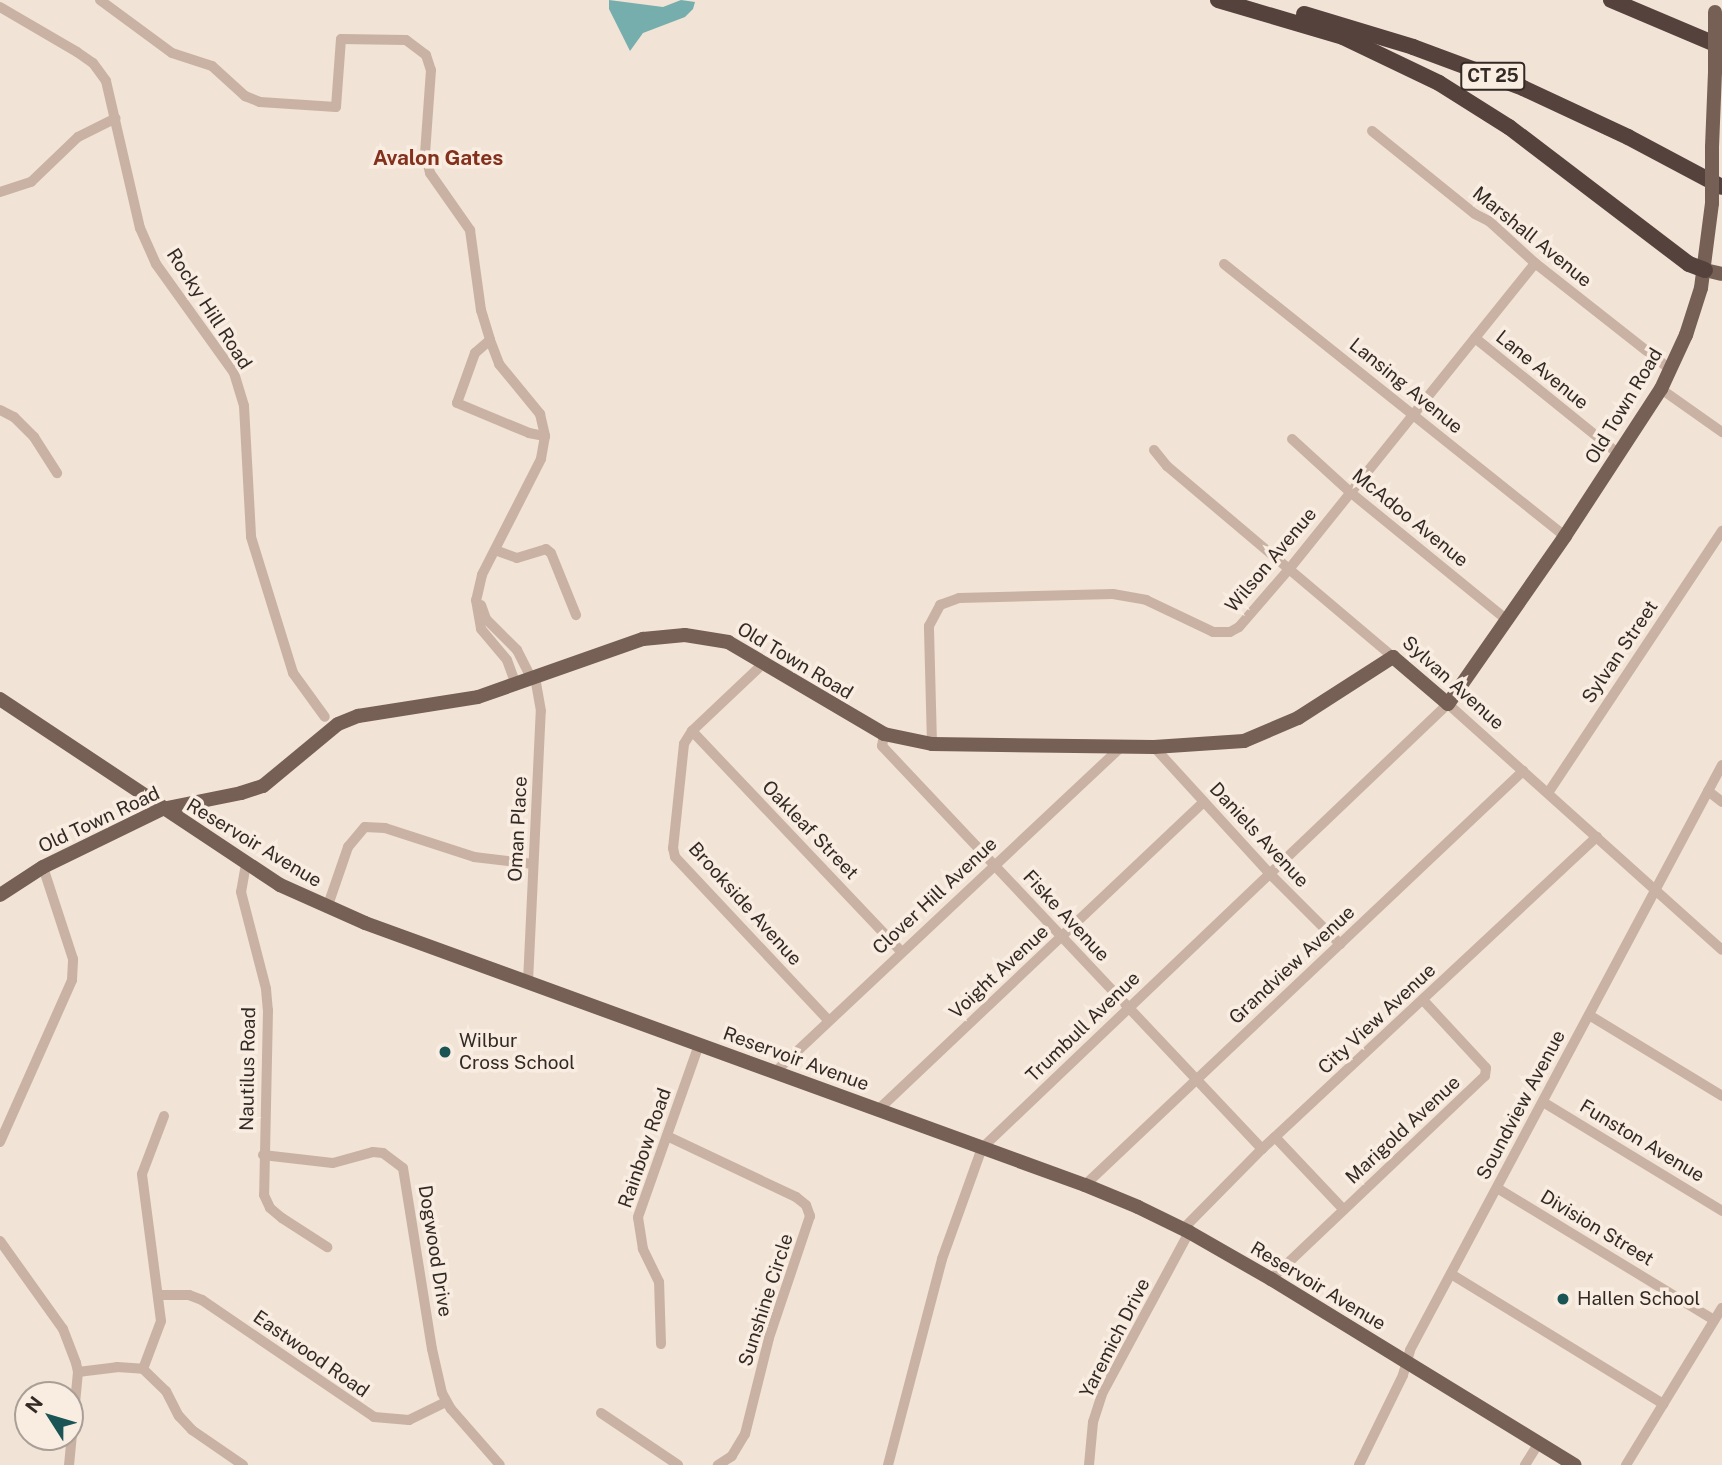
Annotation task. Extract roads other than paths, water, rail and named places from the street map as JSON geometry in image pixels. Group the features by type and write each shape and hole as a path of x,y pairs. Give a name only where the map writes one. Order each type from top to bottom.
{"highway":[{"path":"1218,0 1343,37 1439,83 1509,127 1689,264 1705,270"},
{"name":"CT 25","path":"1251,0 1386,38 1504,81 1611,128 1722,187"},
{"path":"1611,0 1722,47"}],"main road":[{"name":"Old Town Road","path":"1448,704 1508,621 1620,455 1671,370 1693,314 1705,270 1712,203 1715,6"},
{"path":"1705,270 1722,274"},
{"name":"Old Town Road","path":"0,895 43,867 162,809 242,793 263,786 338,724 358,716 478,697 621,644 675,635 703,636 728,642 765,662 837,709 884,734 932,744 1121,747 1225,744 1261,736 1298,718 1393,656"},
{"name":"Sylvan Avenue","path":"1393,656 1448,704"},
{"name":"Reservoir Avenue","path":"0,699 280,885 327,908 1085,1185 1186,1230 1575,1465"}],"street":[{"path":"100,0 172,53 212,66 245,96 260,102 336,107 341,39 406,40 426,55 431,70 425,154 434,181 461,214 470,230 481,310 499,364 540,414 545,436 541,459 478,586 477,616 481,629 511,668 516,685"},
{"name":"Rocky Hill Road","path":"0,7 93,63 106,81 116,118 129,192 156,264 234,373 244,406 253,547 293,673 325,718"},
{"path":"0,192 30,182 78,137 116,118"},
{"name":"Marshall Avenue","path":"1373,131 1475,214 1489,221 1535,263 1671,370"},
{"name":"Wilson Avenue","path":"932,744 929,626 934,612 946,602 972,598 1124,595 1146,600 1221,633 1230,632 1247,620 1290,568 1535,263"},
{"name":"Lansing Avenue","path":"1224,264 1565,536"},
{"name":"Lane Avenue","path":"1475,338 1620,455"},
{"path":"490,340 475,353 457,403 528,433 545,436"},
{"path":"1661,389 1722,432"},
{"path":"0,410 14,417 34,437 57,473"},
{"name":"McAdoo Avenue","path":"1292,439 1350,492 1508,621"},
{"name":"Sylvan Avenue","path":"1154,450 1167,466 1393,656"},
{"name":"Sylvan Street","path":"1548,793 1722,531"},
{"path":"495,550 517,558 546,549 551,553 576,615"},
{"path":"489,562 481,594 483,613 517,650 534,678"},
{"name":"Brookside Avenue","path":"765,662 692,731 682,751 673,848 675,857 828,1020"},
{"name":"Oman Place","path":"528,982 541,710 534,678"},
{"name":"Sylvan Avenue","path":"1448,704 1722,950"},
{"name":"Trumbull Avenue","path":"888,1465 942,1259 982,1148 1448,704"},
{"name":"Oakleaf Street","path":"692,731 902,952"},
{"name":"Fiske Avenue","path":"884,734 882,746 1262,1149"},
{"name":"Clover Hill Avenue","path":"775,1072 1121,747"},
{"name":"Daniels Avenue","path":"1154,747 1271,875 1340,944"},
{"name":"Soundview Avenue","path":"1359,1465 1407,1362 1410,1350 1722,765"},
{"name":"Grandview Avenue","path":"1085,1185 1522,771"},
{"path":"1708,791 1722,802"},
{"name":"Voight Avenue","path":"879,1109 1204,802"},
{"path":"327,908 348,847 365,827 377,825 474,857 533,864"},
{"name":"City View Avenue","path":"1186,1230 1262,1149 1597,837"},
{"name":"Nautilus Road","path":"246,863 241,892 267,1000 262,1186 271,1208 327,1247"},
{"path":"0,1142 72,980 73,959 43,867"},
{"name":"Marigold Avenue","path":"1271,1279 1487,1072 1423,1000"},
{"path":"1589,1015 1722,1096"},
{"name":"Rainbow Road","path":"661,1344 659,1282 643,1249 638,1217 699,1045"},
{"name":"Funston Avenue","path":"1543,1102 1722,1211"},
{"path":"143,1369 161,1326 159,1295 141,1179 146,1157 163,1116"},
{"name":"Sunshine Circle","path":"667,1136 796,1196 806,1205 810,1216 769,1338 745,1434 732,1456 718,1465"},
{"path":"1275,1137 1344,1210"},
{"name":"Dogwood Drive","path":"263,1154 333,1163 373,1152 383,1153 403,1168 432,1349 446,1402 500,1465"},
{"name":"Division Street","path":"1497,1188 1714,1320"},
{"name":"Yaremich Drive","path":"1089,1465 1093,1422 1103,1392 1186,1230"},
{"path":"0,1241 62,1329 78,1372 69,1465"},
{"path":"1451,1274 1663,1404"},
{"name":"Eastwood Road","path":"159,1295 189,1295 202,1300 374,1417 409,1420 446,1402"},
{"path":"1626,1465 1722,1308"},
{"path":"78,1372 117,1367 143,1369 166,1391 179,1416 192,1430 243,1465"},
{"path":"601,1413 678,1465"},
{"path":"1525,1465 1539,1443"}],"water":[{"path":"609,0 663,7 681,0 695,2 693,9 685,17 643,33 630,51 609,9"}],"place":[{"name":"Wilbur Cross School","path":"445,1052"},
{"name":"Hallen School","path":"1563,1299"}],"district":[{"name":"Avalon Gates","path":"438,158"}]}
